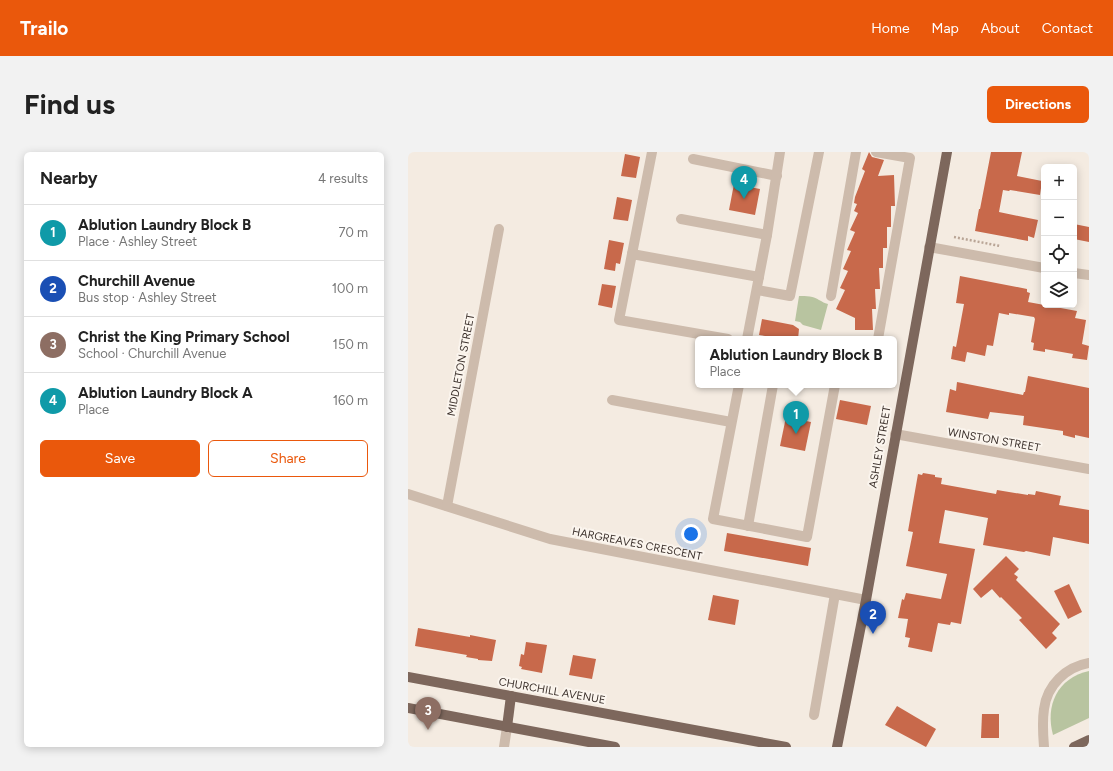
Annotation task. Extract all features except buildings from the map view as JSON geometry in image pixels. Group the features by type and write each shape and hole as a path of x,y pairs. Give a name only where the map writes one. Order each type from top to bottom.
{"main road":[{"name":"ASHLEY STREET","path":"837,747 866,600 946,152"},
{"name":"CHURCHILL AVENUE","path":"408,676 786,747"},
{"path":"507,727 511,696"},
{"path":"408,708 615,747"},
{"path":"1074,747 1089,740"}],"street":[{"path":"652,152 619,320 711,336"},
{"path":"748,336 767,234 780,152"},
{"path":"757,290 790,296 819,152"},
{"path":"831,296 856,152"},
{"path":"876,152 910,158 879,336"},
{"path":"692,159 777,176"},
{"path":"681,219 767,234"},
{"name":"MIDDLETON STREET","path":"447,506 499,229"},
{"path":"929,247 1041,267"},
{"path":"632,254 759,277"},
{"path":"1077,274 1089,276"},
{"path":"738,388 713,519 807,537 834,388"},
{"path":"748,526 772,388"},
{"path":"612,400 732,422"},
{"name":"WINSTON STREET","path":"895,434 1089,469"},
{"name":"HARGREAVES CRESCENT","path":"408,494 526,532 566,543 866,600"},
{"path":"814,715 835,594"},
{"path":"1044,747 1044,709 1046,699 1051,688 1069,670 1079,665 1089,663"},
{"path":"504,747 507,727"}],"path":[{"path":"954,238 1000,246"}],"green space":[{"path":"799,296 812,297 828,304 821,330 795,321"},
{"path":"1089,671 1089,718 1053,735 1051,714 1052,704 1056,695 1061,687 1069,680"}],"place":[{"name":"Ablution Laundry Block A","path":"744,199"},
{"name":"Ablution Laundry Block B","path":"796,434"},
{"name":"Churchill Avenue","path":"873,634"},
{"name":"Christ the King Primary School","path":"428,730"}]}
